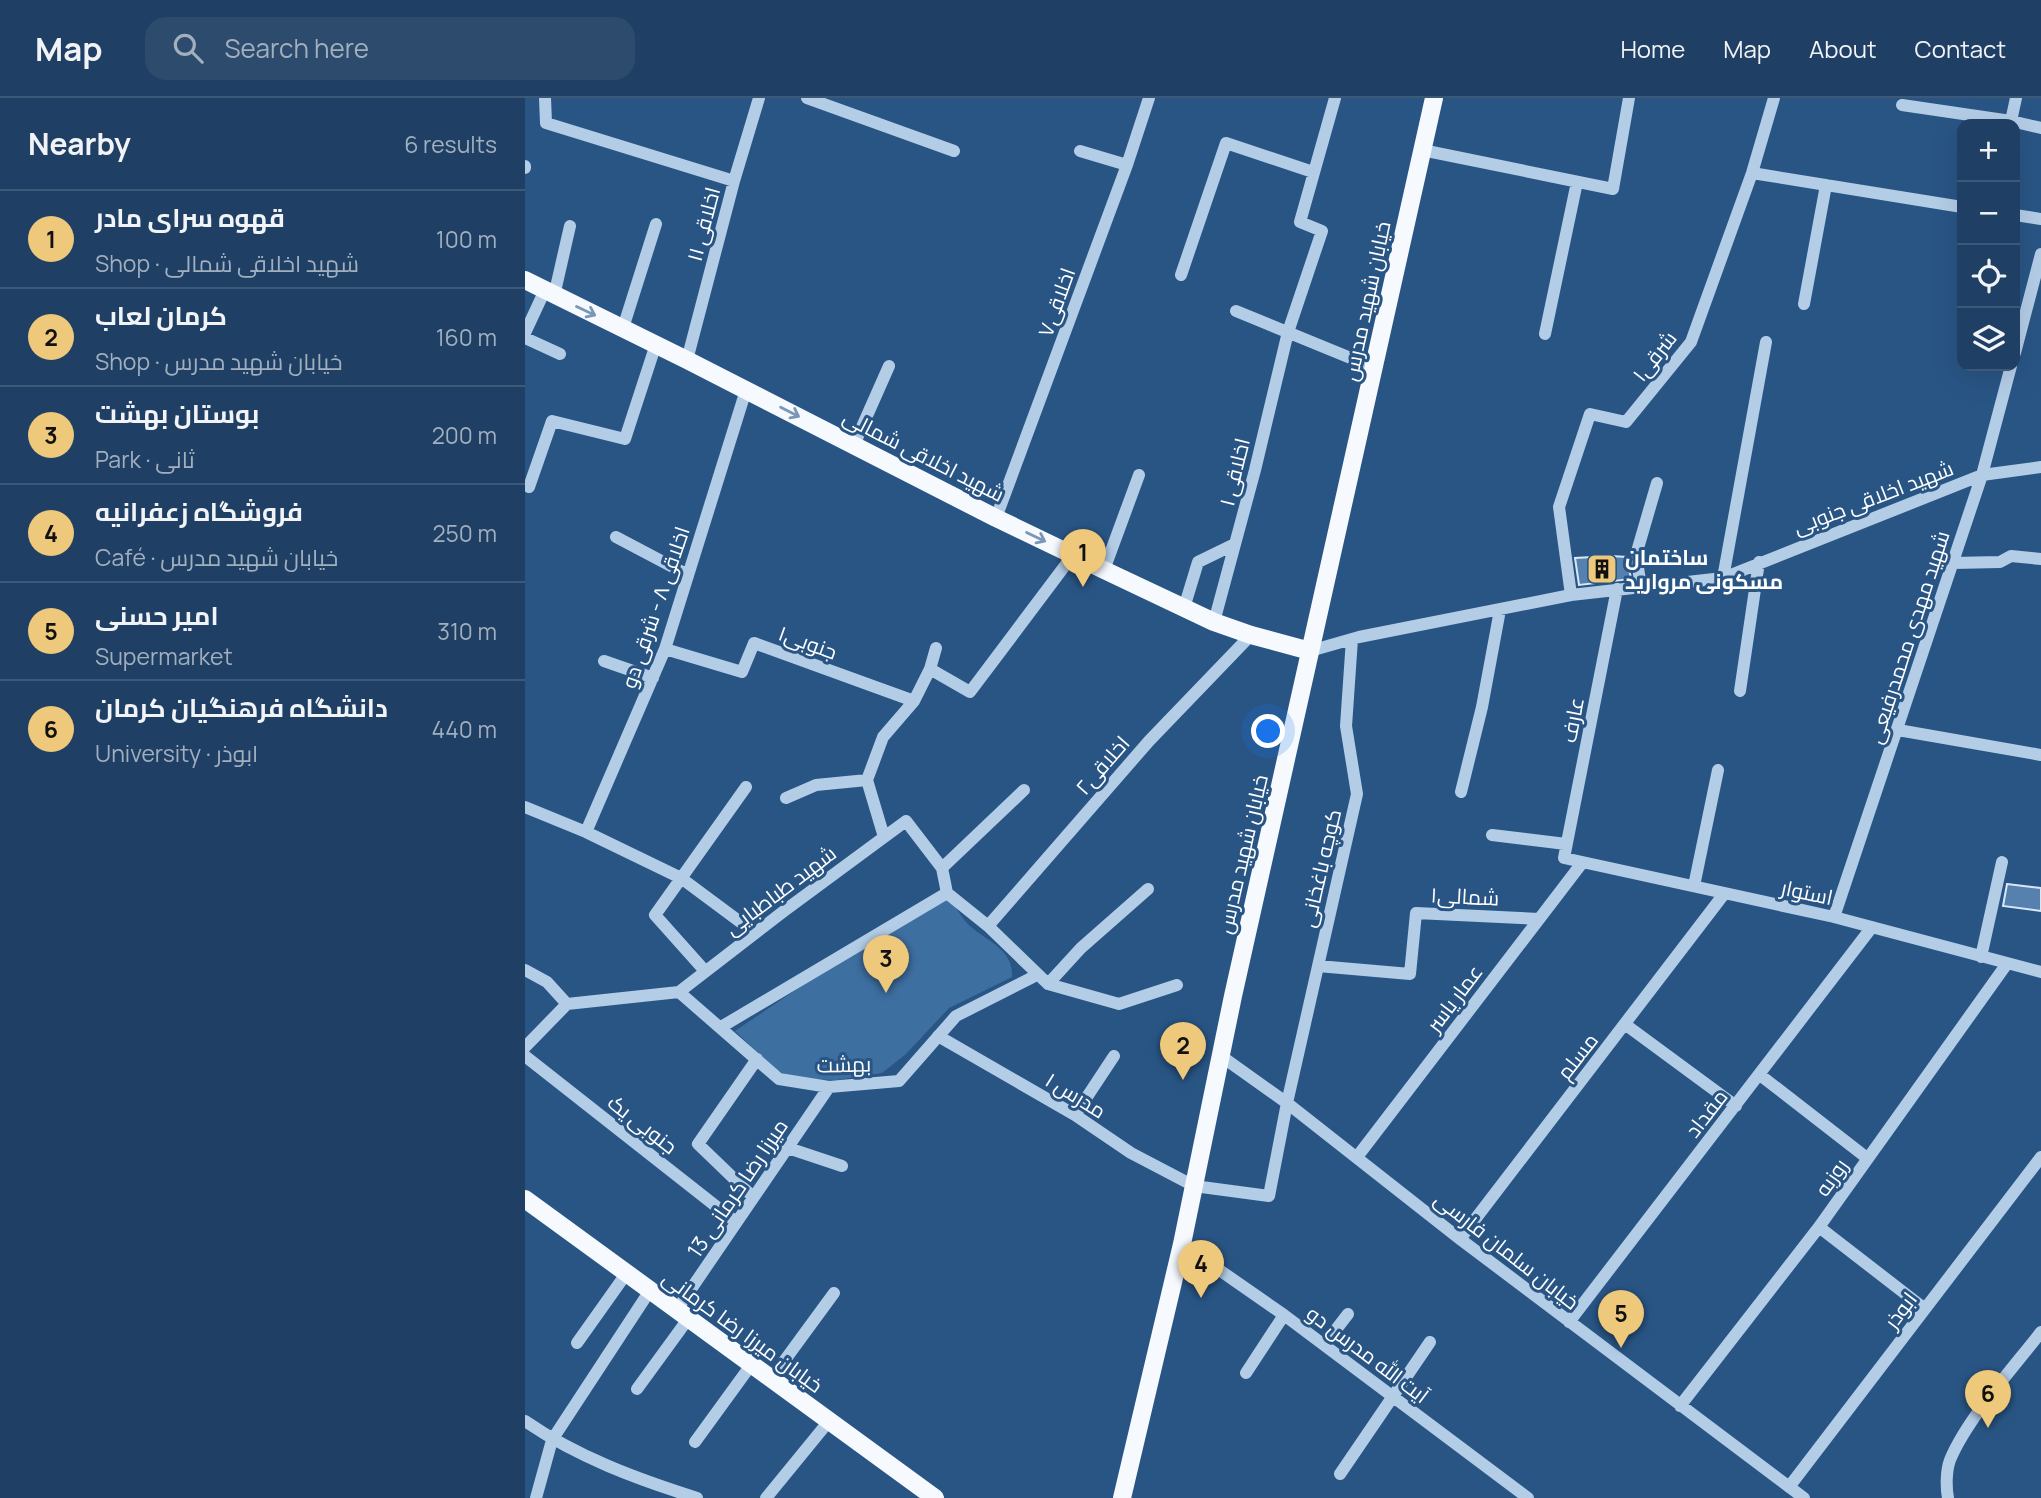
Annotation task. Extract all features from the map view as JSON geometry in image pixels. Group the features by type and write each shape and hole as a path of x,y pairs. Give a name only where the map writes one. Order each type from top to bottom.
{"main road":[{"name":"خیابان شهید مدرس","path":"1122,1498 1182,1244 1310,651 1434,98"},
{"name":"شهید اخلاقی شمالی","path":"525,280 996,518 1214,622 1310,651"},
{"name":"خیابان میرزا رضا کرمانی","path":"525,1199 935,1498"}],"street":[{"path":"545,98 546,123 734,181"},
{"name":"اخلاقی ۱۱","path":"687,360 734,181 759,98"},
{"path":"807,98 954,150"},
{"name":"اخلاقی۷","path":"996,518 1127,165 1149,98"},
{"path":"1181,275 1226,143 1313,172 1335,98"},
{"path":"1422,150 1613,189 1629,98"},
{"name":"شرقی۱","path":"1570,595 1559,507 1590,414 1626,422 1691,342 1752,173 1774,98"},
{"path":"2011,119 2016,98"},
{"path":"1902,105 1997,119"},
{"path":"2020,123 2041,128"},
{"path":"1080,151 1127,165"},
{"name":"اخلاقی ۱","path":"1214,622 1288,332 1322,231 1300,222 1313,172"},
{"path":"1752,173 1957,206"},
{"path":"1545,334 1577,182"},
{"path":"1804,304 1826,185"},
{"path":"2020,216 2041,219"},
{"path":"623,328 656,224"},
{"path":"560,354 525,336 549,293 570,226"},
{"path":"2020,334 2041,254"},
{"path":"1236,311 1375,368"},
{"path":"1723,578 1766,342"},
{"path":"529,487 552,421 625,439 656,344"},
{"path":"854,445 889,366"},
{"name":"شهید مهدی محمدرفیعی","path":"1834,917 1982,475 2010,371"},
{"name":"اخلاقی ۸ - شرقی دو","path":"586,832 665,649 746,390"},
{"name":"شهید اخلاقی جنوبی","path":"1310,651 1352,639 1570,595 1723,578 1982,475 2041,467"},
{"path":"1104,570 1139,475"},
{"path":"1641,587 1636,555 1657,483"},
{"path":"616,537 688,575"},
{"path":"1184,607 1198,562 1235,544"},
{"path":"930,669 970,692 1073,555"},
{"path":"1953,563 2000,562 2011,556 2041,559"},
{"path":"1740,691 1759,562"},
{"name":"عارف","path":"1564,858 1617,590"},
{"path":"1461,792 1482,707 1500,610"},
{"name":"اخلاقی۲","path":"988,926 1149,741 1251,635"},
{"name":"کوچه باغخانی","path":"1193,1186 1269,1196 1287,1103 1357,794 1346,726 1352,639"},
{"name":"جنوبی۱","path":"665,649 742,672 754,643 914,701"},
{"path":"884,837 867,780 883,737 914,701 930,669 936,648"},
{"path":"604,661 653,678"},
{"path":"1898,730 2041,755"},
{"path":"1694,886 1717,770"},
{"path":"786,798 815,785 867,780"},
{"path":"705,971 655,915 746,787"},
{"path":"1024,790 942,868 947,893 988,926 1048,984 1119,1004 1177,985"},
{"path":"525,807 586,832 681,878 755,933"},
{"name":"شهید طباطبایی","path":"679,992 906,821 942,868"},
{"path":"1492,835 1566,844"},
{"name":"استوار","path":"1564,858 1834,917 2006,965 2041,972"},
{"path":"1981,957 2003,862"},
{"name":"عمار یاسر","path":"1357,1157 1582,863"},
{"path":"1048,984 1081,948 1148,889"},
{"path":"722,1027 947,893"},
{"name":"مسلم","path":"1461,1239 1724,894"},
{"name":"شمالی۱","path":"1318,966 1410,974 1416,913 1539,919"},
{"name":"مقداد","path":"1569,1322 1872,927"},
{"name":"روزبه","path":"1680,1406 1819,1227 2006,965"},
{"path":"525,970 547,982 567,1004"},
{"name":"بهشت","path":"679,992 779,1079 829,1087 898,1081 956,1016 1037,975"},
{"path":"525,1047 567,1004 679,992"},
{"path":"1626,1025 1736,1106"},
{"name":"مدرس ۱","path":"938,1036 1075,1115 1131,1153 1193,1186"},
{"name":"جنوبی یک","path":"525,1056 736,1223"},
{"path":"1075,1115 1114,1056"},
{"name":"خیابان سلمان فارسی","path":"1221,1056 1287,1103 1569,1322 1804,1498"},
{"path":"753,1197 698,1144 757,1059"},
{"path":"1760,1075 1867,1158"},
{"name":"میرزا رضا کرمانی 13","path":"638,1389 736,1223 829,1087"},
{"path":"788,1148 842,1166"},
{"name":"ابوذر","path":"1789,1487 2041,1157"},
{"path":"1819,1227 1925,1309"},
{"name":"آیت الله مدرس دو","path":"1182,1244 1285,1315 1528,1498"},
{"path":"577,1343 626,1274"},
{"path":"535,1498 552,1440 649,1292"},
{"path":"771,1379 834,1293"},
{"path":"1324,1345 1348,1314"},
{"path":"1247,1373 1285,1315"},
{"path":"1948,1498 1946,1488 1949,1462 1966,1430 2041,1332"},
{"path":"1340,1474 1430,1342"},
{"path":"695,1442 751,1365"},
{"path":"525,1421 552,1440 650,1483 697,1498"},
{"path":"766,1498 829,1421"}],"shaded area":[{"path":"950,898 966,922 1003,951 1008,958 1012,977 949,1008 906,1054 882,1073 836,1080 786,1075 775,1069 735,1031 806,983"}],"building":[{"name":"ساختمان مسکونی مروارید","path":"1627,557 1631,579 1579,585 1575,558"},
{"path":"2007,884 2041,888 2041,911 2003,906"}],"place":[{"name":"ساختمان مسکونی مروارید","path":"1602,569"},
{"name":"قهوه سرای مادر","path":"1083,587"},
{"name":"بوستان بهشت","path":"886,993"},
{"name":"کرمان لعاب","path":"1183,1080"},
{"name":"فروشگاه زعفرانیه","path":"1201,1298"},
{"name":"امیر حسنی","path":"1621,1348"},
{"name":"دانشگاه فرهنگیان کرمان","path":"1988,1428"}]}
